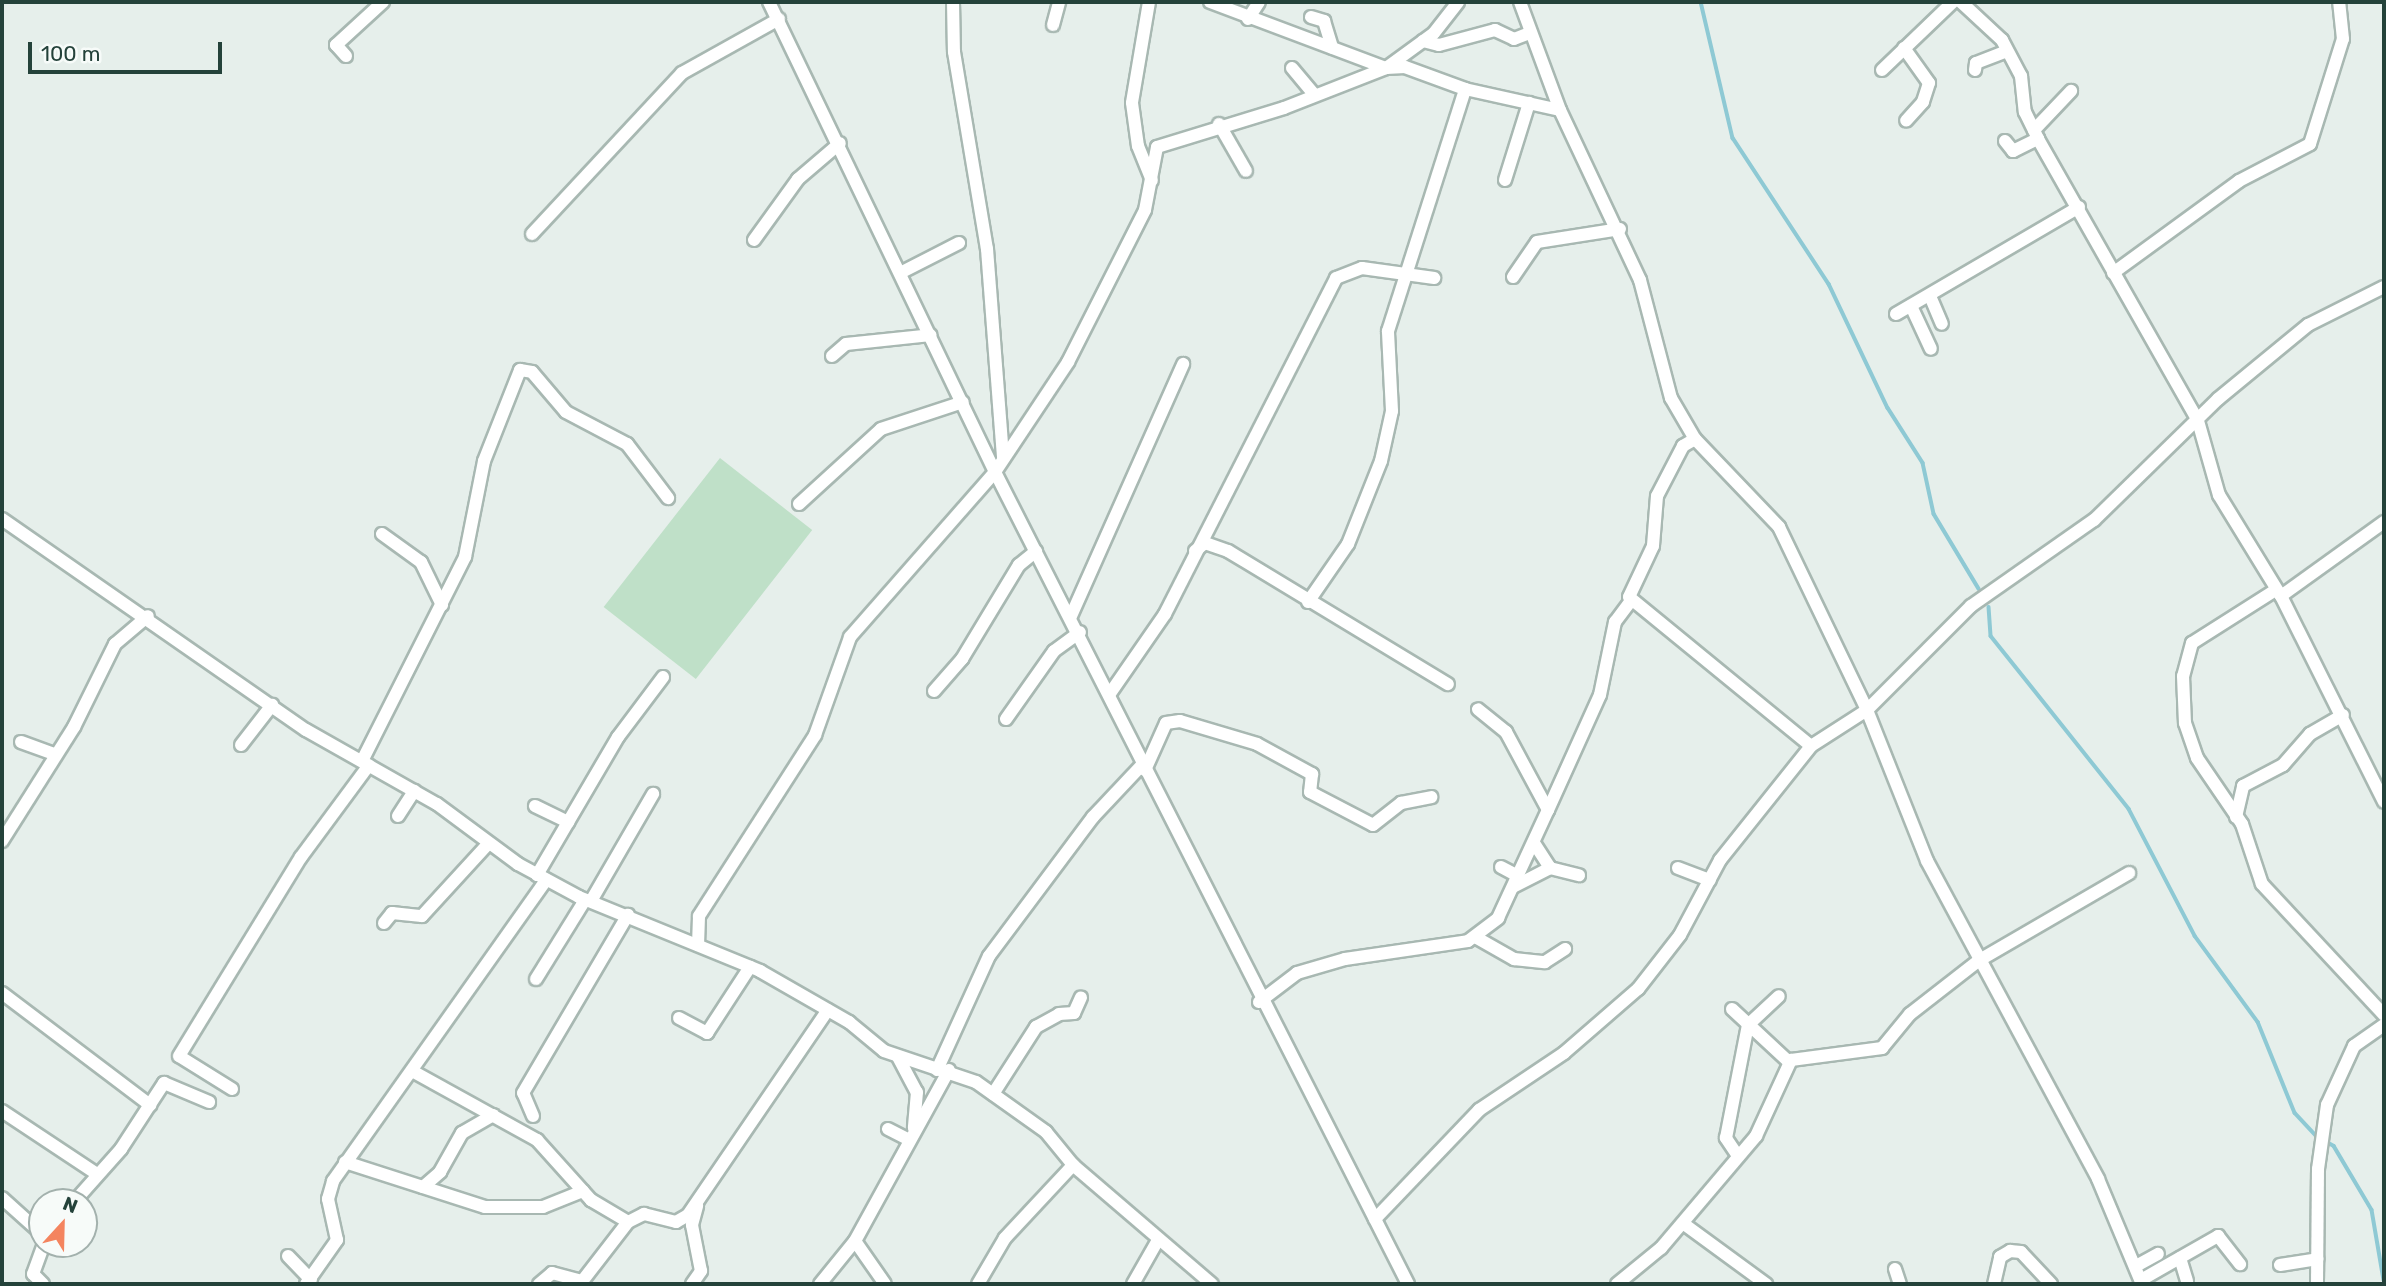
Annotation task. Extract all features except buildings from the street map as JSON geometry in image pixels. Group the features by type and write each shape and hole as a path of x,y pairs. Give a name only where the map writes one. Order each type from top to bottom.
{"street":[{"path":"346,56 336,45 383,2"},
{"path":"769,2 840,143 995,472 1111,692 1144,768 1259,1002 1408,1284"},
{"path":"953,2 954,51 987,249 1003,458"},
{"path":"1054,24 1059,2"},
{"path":"1149,2 1132,103 1138,146 1152,180"},
{"path":"1210,2 1248,19 1386,68 1405,67 1465,89 1560,110"},
{"path":"1248,19 1259,2"},
{"path":"698,945 699,916 815,734 850,637 995,472 1068,362 1141,219 1152,180 1157,147 1219,124 1315,95 1386,68 1423,41 1458,2"},
{"path":"1520,2 1560,110 1620,229 1671,398 1695,439 1779,527 1867,710 1927,861 1978,961 2098,1179 2142,1283 2218,1236 2240,1264"},
{"path":"1882,70 1904,48 1961,2 2007,51 2021,76 2036,135 2079,207 2197,421 2219,495 2278,593 2343,715 2384,802"},
{"path":"2113,273 2239,181 2310,144 2343,39 2339,2"},
{"path":"1311,17 1324,21 1332,48"},
{"path":"532,234 682,73 779,19"},
{"path":"1423,41 1439,46 1495,30 1514,39 1530,33"},
{"path":"1904,48 1929,83 1923,102 1906,121"},
{"path":"1975,70 1976,63 2007,51"},
{"path":"1292,68 1315,95"},
{"path":"1308,602 1348,544 1381,461 1392,411 1388,331 1404,269 1465,89"},
{"path":"2005,141 2013,151 2036,135 2071,91"},
{"path":"1504,180 1529,103"},
{"path":"1219,124 1246,171"},
{"path":"754,240 797,179 840,143"},
{"path":"1896,314 2079,207"},
{"path":"1513,277 1537,242 1620,229"},
{"path":"902,272 959,243"},
{"path":"1111,692 1165,614 1336,278 1362,268 1404,269 1434,278"},
{"path":"1375,1219 1479,1110 1564,1053 1638,989 1680,935 1710,880 1811,746 1867,710 1971,606 2094,520 2197,421 2308,325 2384,287"},
{"path":"1930,296 1942,324"},
{"path":"1910,306 1931,349"},
{"path":"832,356 846,344 931,335"},
{"path":"1071,615 1184,364"},
{"path":"232,1089 179,1056 301,858 366,763 465,557 484,461 520,370 532,372 566,412 627,444 668,498"},
{"path":"799,504 881,429 962,402"},
{"path":"1490,947 1499,916 1600,695 1615,622 1631,601 1653,546 1657,496 1683,446 1695,439"},
{"path":"2,519 148,616 272,705 414,791 487,845 542,877 588,900 751,967 828,1010 898,1057 943,1070 993,1094 1046,1132 1073,1165 1158,1240 1197,1280 1212,1284"},
{"path":"2384,522 2278,593 2192,643 2185,668 2185,723 2197,758 2236,817 2262,884 2384,1015"},
{"path":"382,534 421,562 442,605"},
{"path":"1195,551 1205,543 1228,551 1308,602 1448,684"},
{"path":"934,691 962,659 1019,565 1036,551"},
{"path":"1631,601 1811,746"},
{"path":"2,841 56,755 115,644 148,616"},
{"path":"1006,719 1054,651 1080,632"},
{"path":"288,1256 309,1282 337,1240 328,1199 345,1162 412,1071 487,954 542,877 568,822 663,677"},
{"path":"241,745 272,705"},
{"path":"1478,709 1506,732 1548,810"},
{"path":"2236,817 2243,786 2283,765 2310,734 2343,715"},
{"path":"820,1284 855,1241 911,1134 943,1070 989,956 1093,817 1144,768 1166,723 1180,722 1236,734 1267,749 1312,774 1310,792 1373,825 1401,803 1431,797"},
{"path":"21,742 56,755"},
{"path":"398,817 414,791"},
{"path":"536,979 653,794"},
{"path":"535,806 568,822"},
{"path":"1534,843 1550,868"},
{"path":"384,923 392,913 422,916 487,845"},
{"path":"1501,867 1516,881"},
{"path":"1516,881 1550,868 1579,875"},
{"path":"1678,869 1710,880"},
{"path":"1788,1062 1882,1048 1910,1014 1978,961 2129,873"},
{"path":"533,1116 523,1093 628,915"},
{"path":"1259,1002 1297,973 1345,959 1477,937 1499,916"},
{"path":"1477,937 1514,959 1545,962 1565,949"},
{"path":"679,1018 707,1033 751,967"},
{"path":"2,993 150,1105"},
{"path":"1738,1156 1726,1138 1748,1025 1779,996"},
{"path":"993,1094 1036,1027 1047,1018 1073,1013 1081,997"},
{"path":"1732,1009 1788,1062"},
{"path":"539,1284 552,1273 581,1283 628,1223 660,1213 676,1222 698,1199 828,1010"},
{"path":"2317,1284 2318,1169 2327,1105 2354,1046 2384,1025"},
{"path":"898,1057 917,1092 911,1134"},
{"path":"1617,1284 1684,1224 1756,1136 1788,1062"},
{"path":"412,1071 537,1140 583,1191 628,1223"},
{"path":"86,1188 164,1083 209,1102"},
{"path":"2,1111 97,1174"},
{"path":"423,1187 440,1172 461,1133 494,1115"},
{"path":"888,1129 911,1134"},
{"path":"345,1162 423,1187 456,1202 518,1208 543,1207 583,1191"},
{"path":"978,1284 1005,1238 1073,1165"},
{"path":"2,1198 28,1221"},
{"path":"692,1284 701,1271 692,1225 698,1199"},
{"path":"1684,1224 1756,1282"},
{"path":"1133,1284 1158,1240"},
{"path":"855,1241 885,1284"},
{"path":"1994,1284 2000,1257 2010,1251 2021,1252 2051,1284"},
{"path":"2136,1266 2158,1254"},
{"path":"39,1258 33,1274 43,1284"},
{"path":"2180,1258 2188,1281"},
{"path":"2280,1265 2318,1259"},
{"path":"1895,1269 1900,1284"}],"green space":[{"path":"720,458 812,530 696,679 604,607"}],"waterway":[{"path":"1701,2 1733,138 1829,284 1888,408 1923,463 1934,514 1979,589"},
{"path":"1989,607 1991,636 2129,809 2195,936 2258,1022 2295,1113 2318,1138"},
{"path":"2325,1141 2334,1146 2372,1210 2384,1280"}]}
